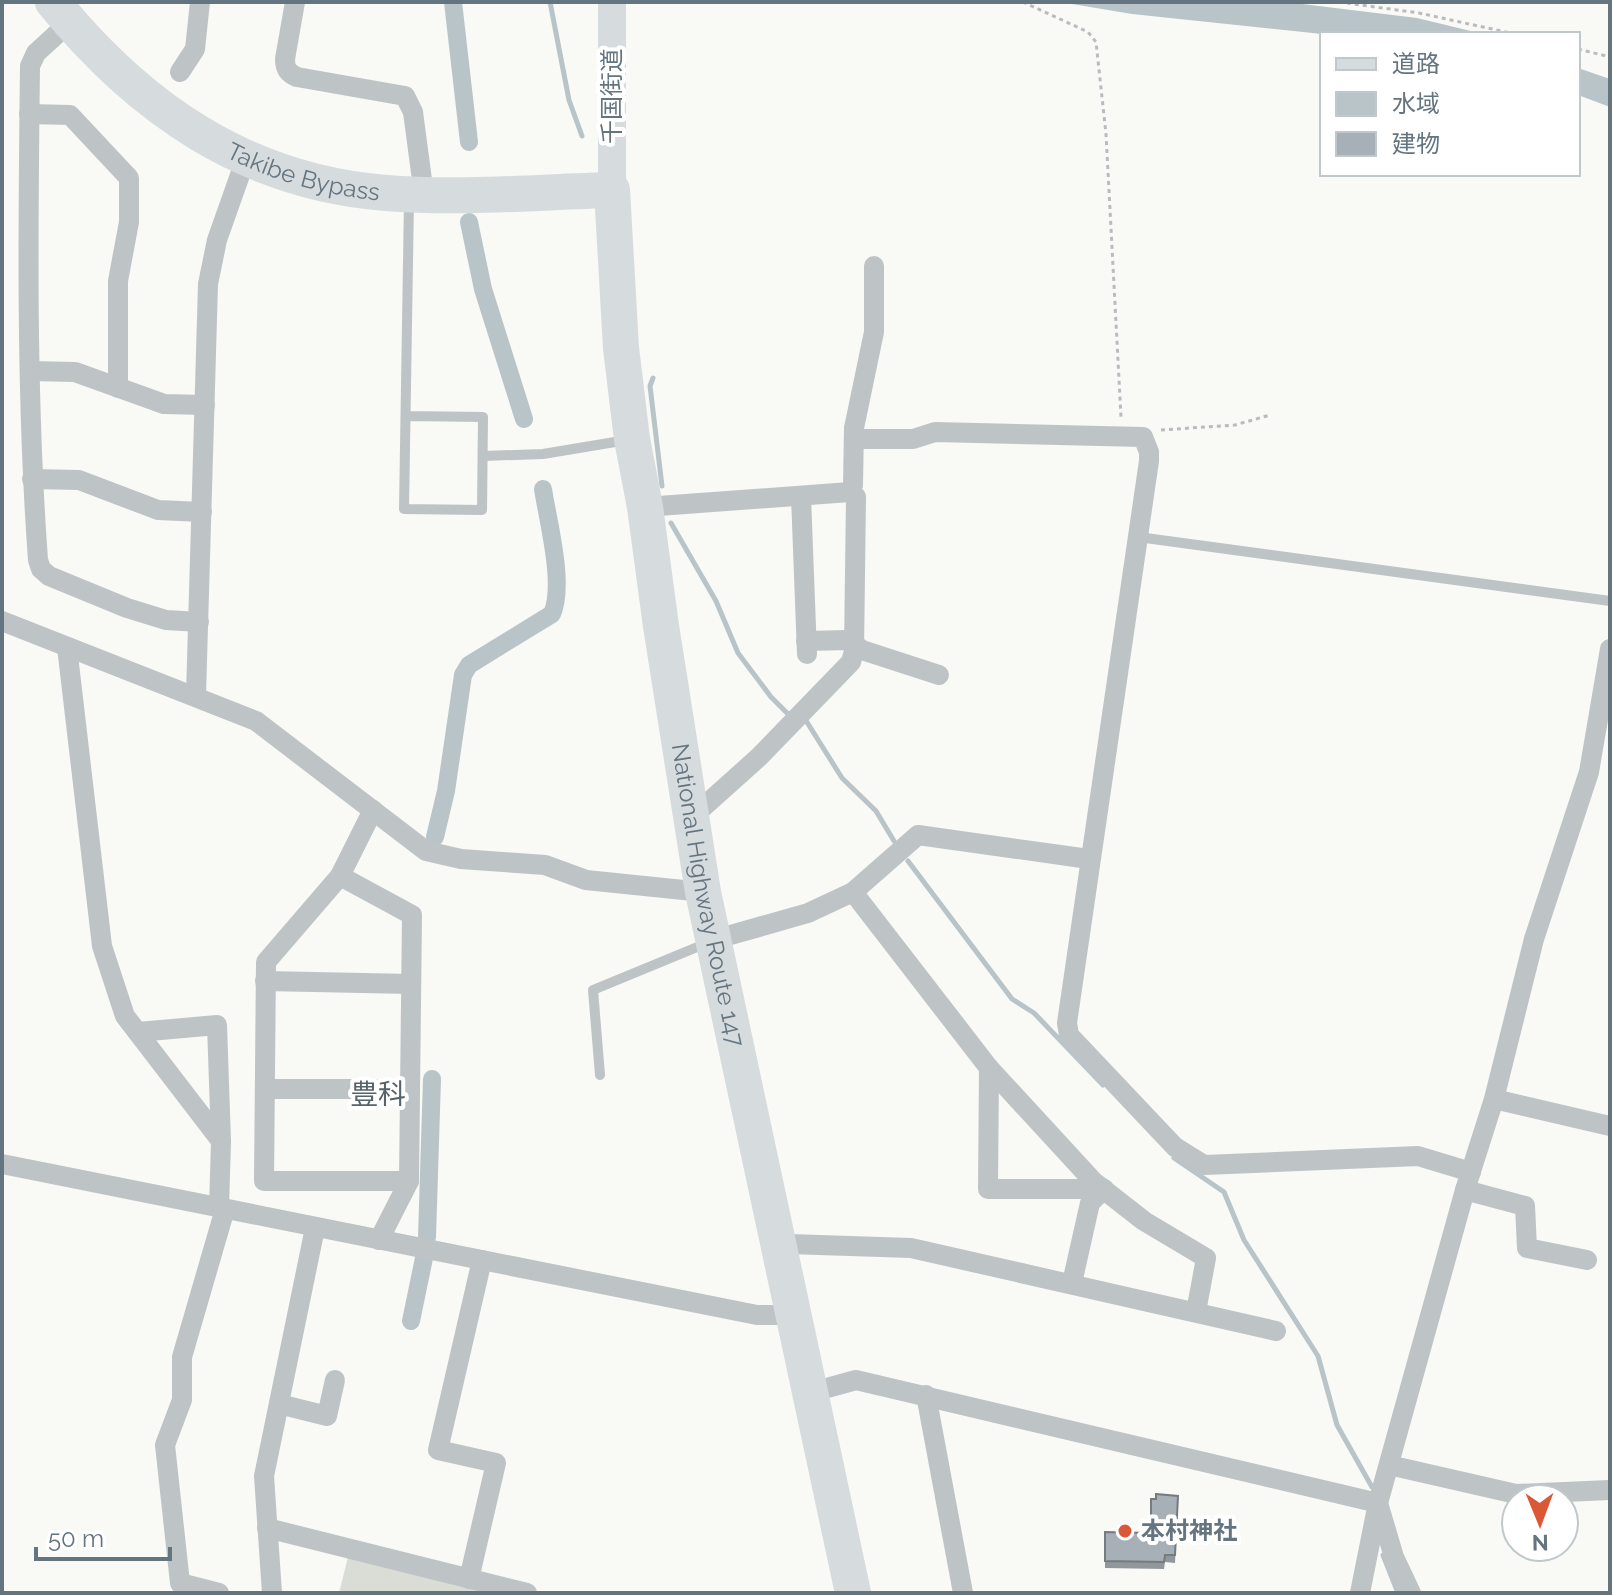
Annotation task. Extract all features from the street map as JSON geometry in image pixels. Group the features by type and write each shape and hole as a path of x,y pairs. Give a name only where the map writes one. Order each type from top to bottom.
{"highway":[{"name":"Takibe Bypass","path":"61,12 145,98 187,127 246,158 320,182 354,189 416,194 612,190"},
{"name":"National Highway Route 147","path":"612,190 621,348 632,439 703,892 853,1593"}],"main road":[{"name":"千国街道","path":"612,2 612,190"}],"street":[{"path":"180,72 195,49 200,2"},
{"path":"295,2 285,59 289,73 405,96 413,112 416,194"},
{"path":"61,12 30,66 30,371 32,479 38,560 41,569 49,576 140,612 166,620 199,622"},
{"path":"29,114 70,115 129,178 129,222 118,281 118,388"},
{"path":"196,695 208,284 217,240 246,158"},
{"path":"850,492 857,414 874,332 874,266"},
{"path":"30,371 75,372 164,404 205,405"},
{"path":"854,439 913,439 935,432 1143,437 1149,452 1089,859 1067,1023 1069,1035 1182,1153 1197,1163 1212,1166 1418,1156 1525,1206 1527,1248 1587,1260"},
{"path":"32,479 79,480 158,510 202,512"},
{"path":"645,507 850,492 856,497 854,656 851,662 759,757 701,809 691,812"},
{"path":"801,496 806,648 848,640 862,650 939,675"},
{"path":"2,621 256,721 426,851 442,856 545,865 586,880 703,892"},
{"path":"67,647 102,946 125,1016 221,1141"},
{"path":"1360,1593 1378,1503 1494,1099 1534,939 1589,772 1610,649"},
{"path":"373,810 340,876 266,962 264,1181 409,1181"},
{"path":"713,940 808,913 853,892 918,835 1089,859"},
{"path":"340,876 412,915 409,1181 379,1240"},
{"path":"853,892 989,1068 1104,1189 1144,1221 1206,1258 1196,1312"},
{"path":"265,981 411,984"},
{"path":"138,1032 217,1025 222,1209 182,1357 182,1400 165,1445 180,1583 219,1593"},
{"path":"989,1068 988,1189 1104,1189"},
{"path":"265,1089 410,1089"},
{"path":"1494,1099 1610,1126"},
{"path":"2,1164 757,1315 793,1315"},
{"path":"1072,1283 1090,1203 1104,1189"},
{"path":"272,1593 264,1476 315,1228"},
{"path":"778,1248 789,1244 911,1248 1276,1331"},
{"path":"469,1579 496,1463 438,1450 482,1260"},
{"path":"279,1404 327,1416 335,1380"},
{"path":"809,1393 856,1380 1378,1503"},
{"path":"926,1395 963,1593"},
{"path":"1389,1465 1516,1494 1610,1490"},
{"path":"1378,1503 1394,1557 1411,1593"},
{"path":"267,1528 527,1593"}],"lane":[{"path":"406,416 483,417 482,510 404,509 406,416 416,194"},
{"path":"483,456 543,454 632,439"},
{"path":"1136,536 1610,601"},
{"path":"600,1075 593,990 713,940"}],"path":[{"path":"1023,2 1088,32 1096,42 1106,134 1122,437"},
{"path":"1339,2 1419,13 1506,32"},
{"path":"1580,50 1610,57"},
{"path":"1143,437 1169,428 1235,425 1270,415"}],"shaded area":[{"path":"348,1557 491,1593 339,1593"}],"water":[{"path":"1060,2 1286,2 1417,18 1475,32 1320,34 1132,14"},
{"path":"1580,69 1610,79 1610,107 1580,96"}],"building":[{"path":"1156,1494 1178,1496 1175,1555 1165,1555 1164,1562 1105,1561 1105,1532 1151,1533 1151,1499 1156,1499"}],"waterway":[{"path":"453,2 469,142"},
{"path":"550,2 569,100 582,136"},
{"path":"469,222 483,289 524,419"},
{"path":"653,378 650,386 662,486"},
{"path":"435,837 446,791 463,675 469,665 552,614 556,601 556,570 543,489"},
{"path":"671,523 716,601 738,653 771,697 793,715"},
{"path":"805,719 842,778 876,811 894,841"},
{"path":"908,861 1012,999 1034,1013 1103,1085"},
{"path":"427,1237 432,1079"},
{"path":"1174,1158 1224,1192 1244,1240 1318,1356 1337,1425 1372,1487"},
{"path":"411,1321 424,1258"},
{"path":"1383,1555 1398,1593"}],"place":[{"name":"本村神社","path":"1125,1531"}],"district":[{"name":"豊科","path":"378,1094"}]}
